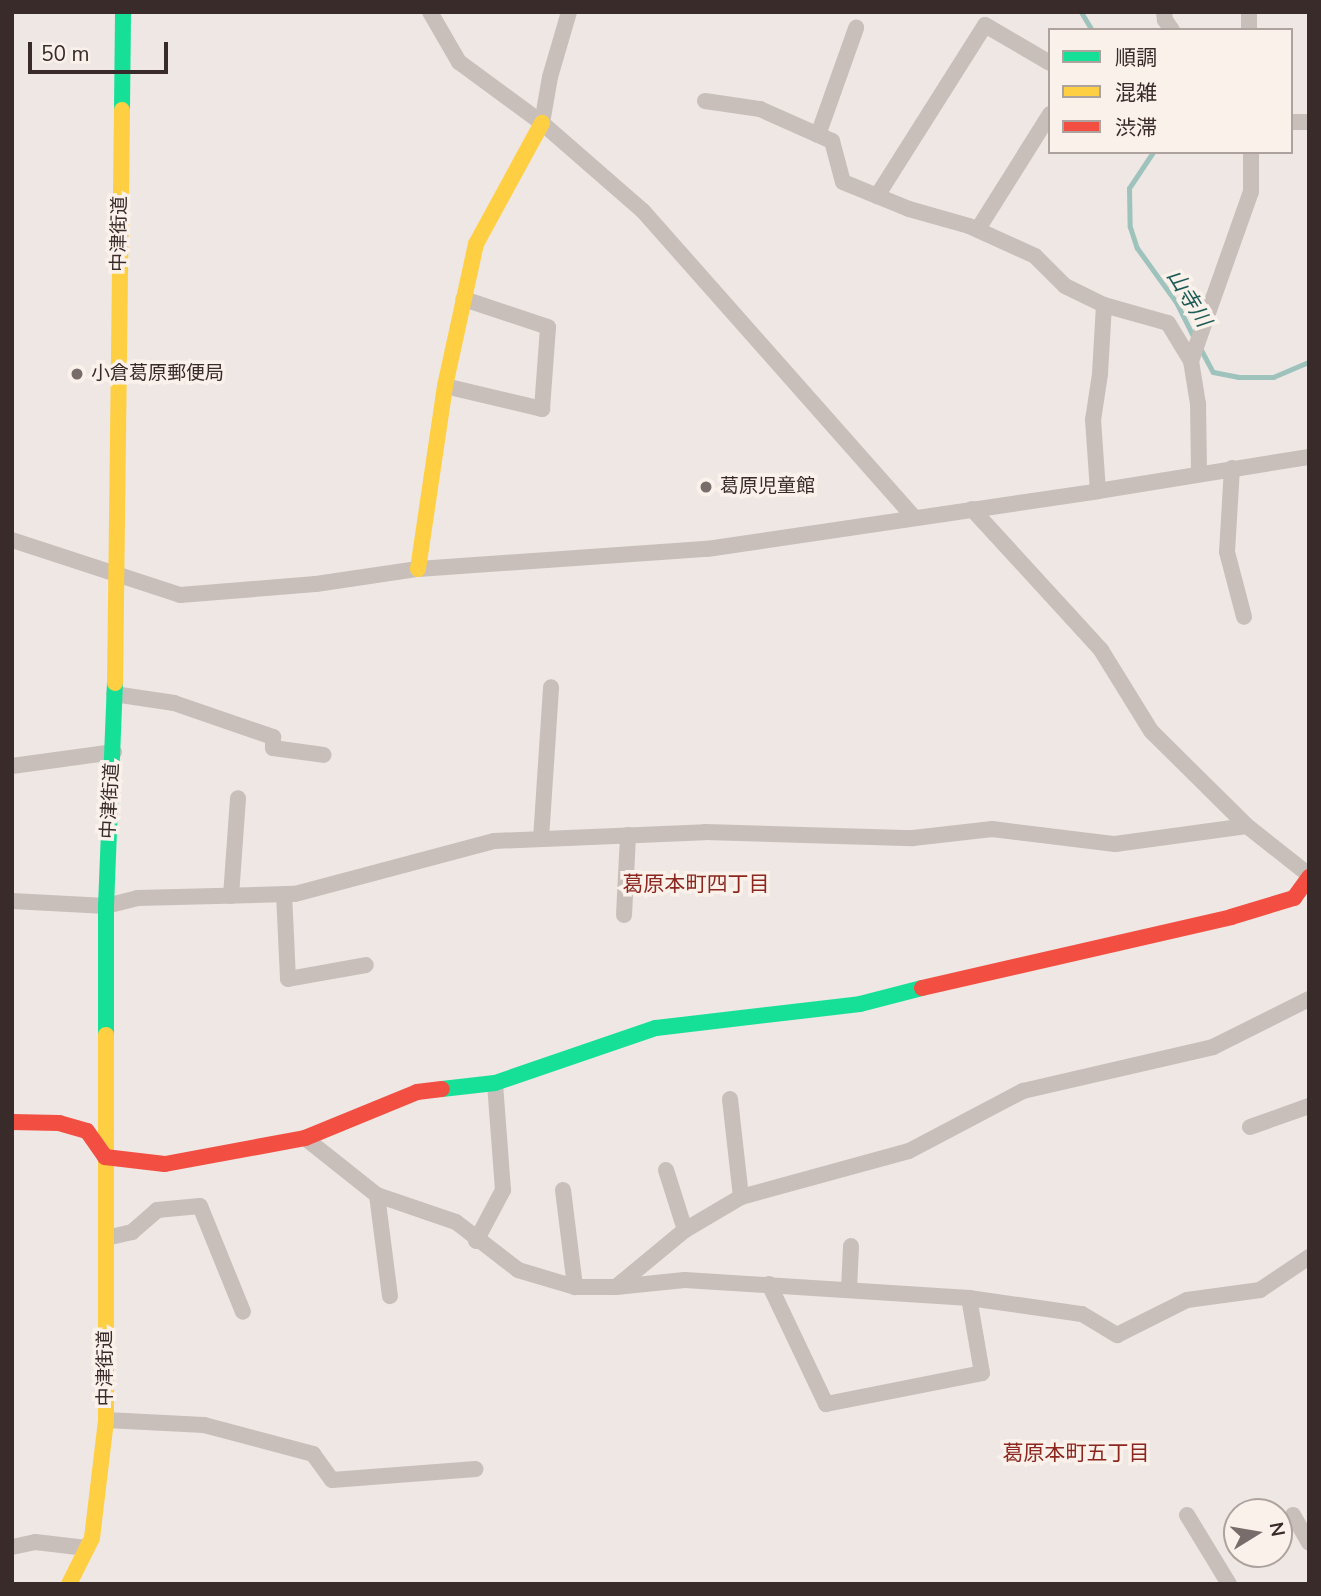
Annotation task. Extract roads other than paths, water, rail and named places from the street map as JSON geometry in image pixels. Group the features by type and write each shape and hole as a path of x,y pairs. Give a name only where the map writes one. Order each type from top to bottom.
{"street":[{"name":"中津街道","path":"74,1582 92,1538 106,1420 106,906 114,752 114,574 123,12"},
{"path":"430,12 459,62 542,123 643,211 915,517"},
{"path":"418,569 445,386 476,244 542,123 550,77 569,12"},
{"path":"1164,12 1165,20 1171,28"},
{"path":"877,196 985,25 1048,63"},
{"path":"818,135 856,28"},
{"path":"705,101 760,109 832,141 843,182 978,229 1035,256 1065,286 1104,305 1168,323 1191,359 1198,404 1199,473"},
{"path":"978,229 1048,117"},
{"path":"1191,359 1251,192 1251,154"},
{"path":"445,386 542,409 548,327 464,299"},
{"path":"1098,491 1093,420 1100,374 1104,305"},
{"path":"12,540 180,595 316,584 418,569 707,549 1309,457"},
{"path":"1232,468 1227,552 1244,617"},
{"path":"12,1122 59,1123 87,1131 105,1157 165,1164 305,1138 417,1093 495,1083 656,1028 860,1004 992,970 1231,917 1294,898 1309,876 1247,826 1151,731 1101,650 972,509"},
{"path":"541,839 551,687"},
{"path":"114,694 174,703 273,737 273,748 324,755"},
{"path":"12,766 114,752"},
{"path":"231,896 238,798"},
{"path":"12,901 106,906 137,898 295,894 494,841 705,832 913,838 992,829 1115,844 1247,826"},
{"path":"624,915 628,835"},
{"path":"284,894 288,979 366,965"},
{"path":"616,1287 685,1230 741,1197 909,1151 1023,1091 1213,1047 1309,999"},
{"path":"476,1241 503,1190 495,1083"},
{"path":"730,1099 741,1197"},
{"path":"1250,1127 1309,1106"},
{"path":"305,1138 377,1195 456,1222 476,1241 517,1270 575,1287 616,1287 685,1280 969,1298 1082,1314 1117,1335 1187,1300 1260,1290 1309,1256"},
{"path":"666,1170 685,1230"},
{"path":"563,1190 575,1287"},
{"path":"377,1195 390,1296"},
{"path":"106,1238 132,1232 157,1210 200,1206 243,1312"},
{"path":"849,1290 851,1246"},
{"path":"769,1284 826,1405 982,1373 969,1298"},
{"path":"106,1420 204,1425 313,1454 331,1480 476,1469"},
{"path":"1187,1515 1229,1584"},
{"path":"1293,1515 1309,1543"},
{"path":"12,1547 35,1542 87,1548"}],"waterway":[{"name":"山寺川","path":"1081,12 1091,28"},
{"name":"山寺川","path":"1152,154 1129,188 1130,227 1137,248 1176,302 1195,340"},
{"name":"山寺川","path":"1200,348 1213,372 1238,377 1273,377 1309,362"}],"place":[{"name":"小倉葛原郵便局","path":"77,374"},
{"name":"葛原児童館","path":"706,487"}],"district":[{"name":"葛原本町四丁目","path":"696,884"},
{"name":"葛原本町五丁目","path":"1076,1453"}]}
